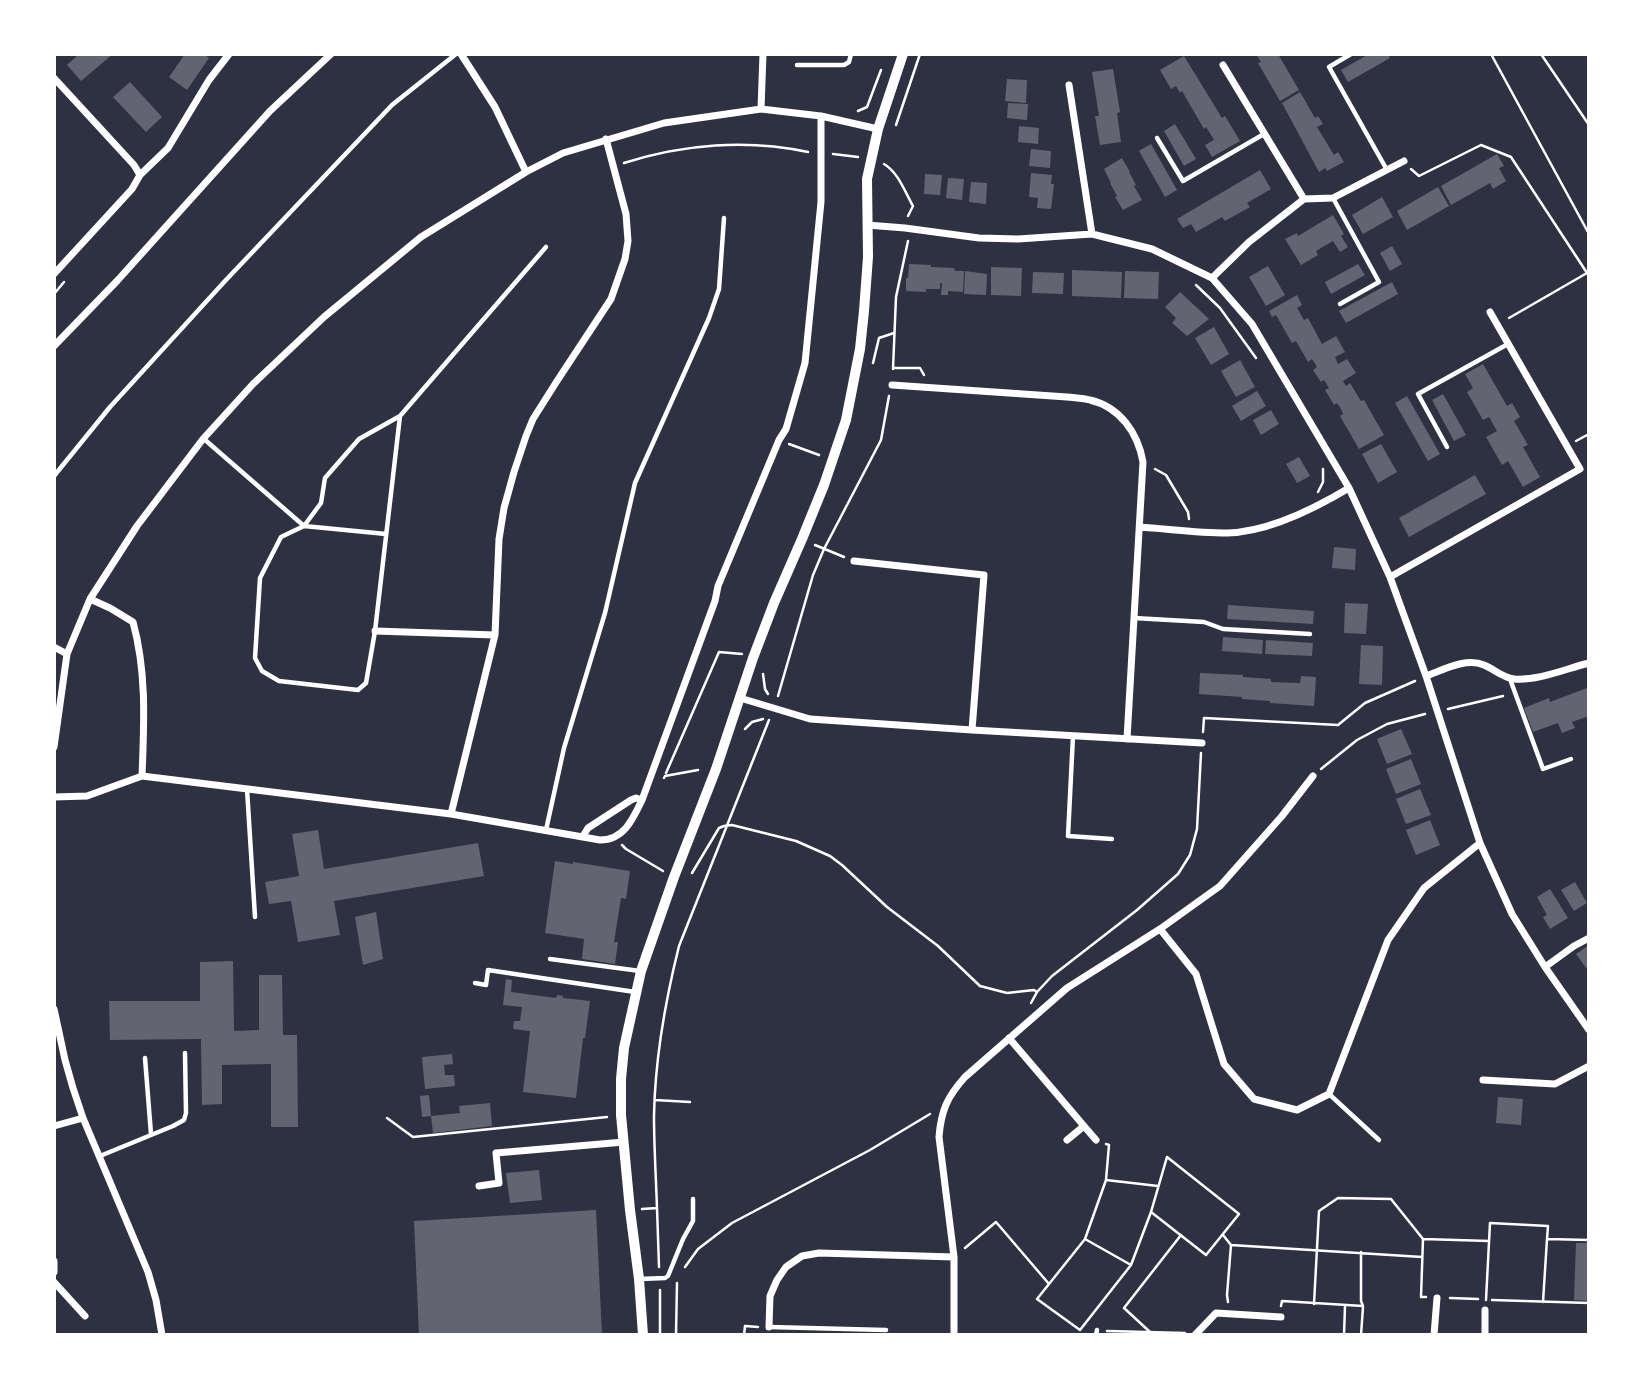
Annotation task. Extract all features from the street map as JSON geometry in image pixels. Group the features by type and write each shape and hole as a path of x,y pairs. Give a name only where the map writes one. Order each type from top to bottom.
{"street":[{"path":"54,274 132,189 140,175 168,148 209,80 229,54"},
{"path":"54,346 117,281 270,111 331,54"},
{"path":"458,54 495,107 526,172"},
{"path":"761,109 763,54"},
{"path":"643,1335 621,1115 624,1048 641,971 674,877 716,769 774,603 802,539 839,441 853,390 860,349 868,257 867,179 878,129 904,54"},
{"path":"1223,65 1304,199"},
{"path":"54,78 134,165 140,175"},
{"path":"1069,85 1092,234"},
{"path":"54,747 67,654 90,599 137,526 203,439 253,384 324,317 421,237 526,172 563,153 664,123 761,109 821,116 878,129"},
{"path":"54,797 87,796 142,776 451,814 603,840 619,835 630,823 642,800 715,601 718,586 786,429 805,363 821,202 821,116"},
{"path":"451,814 495,635 501,528 510,486 534,419 611,299 622,270 628,228 606,139"},
{"path":"1212,278 1250,242 1304,199 1332,198 1404,161"},
{"path":"867,225 979,238 1018,239 1092,234 1152,249 1212,278 1252,324 1349,488 1390,578 1426,676 1480,843 1511,914 1589,1030"},
{"path":"1390,578 1580,469 1490,312"},
{"path":"891,385 1092,400 1124,419 1133,432 1141,447 1143,462 1127,739"},
{"path":"1140,527 1226,533 1243,531 1287,519 1349,488"},
{"path":"854,561 984,575 972,730"},
{"path":"90,599 133,622 140,646 144,697 142,776"},
{"path":"375,631 495,635"},
{"path":"54,647 67,654"},
{"path":"1426,676 1463,663 1475,662 1510,679 1535,678 1589,663"},
{"path":"740,698 810,719 1202,743"},
{"path":"954,1335 954,1257 939,1137 944,1105 965,1077 1067,988 1160,929 1220,886 1282,816 1313,776"},
{"path":"583,836 588,828 631,800 642,800"},
{"path":"1160,929 1196,974 1224,1064 1254,1100 1297,1110 1329,1094 1388,940 1424,888 1480,843"},
{"path":"1545,967 1589,938"},
{"path":"54,1009 67,1070 83,1118 148,1272 162,1335"},
{"path":"1009,1038 1096,1140"},
{"path":"1483,1080 1555,1084 1589,1066"},
{"path":"54,1126 83,1118"},
{"path":"1067,1140 1084,1126"},
{"path":"479,1186 499,1183 496,1153 624,1142"},
{"path":"769,1327 770,1296 777,1279 786,1267 802,1256 819,1254 954,1257"},
{"path":"54,1261 54,1272"},
{"path":"54,1282 85,1316"},
{"path":"1434,1335 1437,1298"},
{"path":"1485,1310 1485,1335"},
{"path":"1195,1334 1216,1313 1281,1317"}],"lane":[{"path":"54,476 110,407 216,290 392,105 458,54"},
{"path":"797,65 844,65 849,62 851,54"},
{"path":"1351,54 1329,66 1387,170"},
{"path":"1157,138 1183,181 1264,134"},
{"path":"1332,198 1379,282 1340,304"},
{"path":"546,830 564,748 604,612 635,483 709,318 719,289 724,218"},
{"path":"400,416 375,631 366,683 358,690 279,681 262,671 255,658 260,578 281,537 304,526 321,503 324,478 359,439 400,416 546,247"},
{"path":"1447,447 1418,394 1508,344"},
{"path":"203,439 304,526 386,534"},
{"path":"1134,618 1204,622 1223,629 1310,634"},
{"path":"1510,679 1543,769 1571,759"},
{"path":"1073,736 1068,836 1112,839"},
{"path":"247,789 255,917"},
{"path":"550,959 641,971"},
{"path":"475,983 486,985 488,970 636,992"},
{"path":"100,1156 176,1125 185,1118 185,1053"},
{"path":"145,1058 151,1134"},
{"path":"1329,1094 1379,1140"},
{"path":"639,1279 668,1276 693,1221 693,1199"},
{"path":"769,1327 886,1330"}],"path":[{"path":"894,129 920,54"},
{"path":"1491,54 1589,234"},
{"path":"1541,54 1588,124"},
{"path":"854,112 867,107 882,70"},
{"path":"1404,161 1419,176 1481,145 1511,157 1588,274 1497,325"},
{"path":"614,167 651,155 699,147 765,146 811,153"},
{"path":"829,153 858,157"},
{"path":"824,549 881,440 891,385 897,298 909,242 902,240 913,206 895,174 883,163"},
{"path":"1192,281 1220,309 1256,358"},
{"path":"893,368 920,368 928,378"},
{"path":"1314,495 1323,482 1322,467"},
{"path":"1152,468 1166,475 1188,512 1189,522"},
{"path":"802,539 854,561"},
{"path":"1029,1021 1022,1013 1052,976 1178,874 1190,855 1198,829 1203,718 1338,725 1364,703 1426,676"},
{"path":"1313,776 1357,740 1387,724 1515,693"},
{"path":"659,1279 655,1100 660,1037 679,946 769,719 755,721 744,733"},
{"path":"660,787 665,776 698,770"},
{"path":"627,842 622,845 626,849 674,877 687,881 719,828 726,825 771,834 818,849 842,865 887,907 938,946 980,986 1007,993 1034,989 1037,992"},
{"path":"655,1100 690,1102"},
{"path":"681,1272 698,1249 732,1223 870,1150 944,1105"},
{"path":"387,1118 413,1137 621,1115"},
{"path":"1096,1140 1110,1145 1105,1180 1085,1239 1037,1299 1080,1330 1130,1265 1151,1213 1167,1157 1239,1214 1206,1255 1151,1213"},
{"path":"1105,1180 1158,1186"},
{"path":"1314,1304 1319,1211 1338,1198 1391,1199 1423,1239 1421,1297 1589,1303"},
{"path":"630,1210 657,1208"},
{"path":"954,1257 996,1222 1049,1284"},
{"path":"1486,1300 1490,1223 1548,1226 1544,1302"},
{"path":"1223,1235 1231,1245 1227,1295 1231,1314"},
{"path":"1150,1332 1124,1308 1181,1236"},
{"path":"1085,1239 1130,1265"},
{"path":"1423,1239 1489,1241"},
{"path":"1547,1239 1589,1240"},
{"path":"1231,1245 1422,1257"},
{"path":"1361,1252 1361,1335"},
{"path":"671,1284 678,1276 676,1335"},
{"path":"660,1335 660,1286 666,1286"},
{"path":"1281,1317 1282,1301 1363,1306"},
{"path":"1344,1335 1345,1306"},
{"path":"744,1335 745,1326 769,1327"},
{"path":"1117,1331 1195,1334"}],"building":[{"path":"79,54 113,54 81,81 67,65"},
{"path":"185,54 204,54 209,58 187,90 169,77"},
{"path":"1256,54 1278,54 1299,90 1280,101 1258,63 1261,62"},
{"path":"1369,54 1388,54 1390,58 1348,82 1341,70"},
{"path":"1184,56 1222,118 1225,116 1240,141 1212,157 1205,145 1214,140 1206,127 1204,129 1182,91 1180,93 1176,86 1171,89 1160,70"},
{"path":"1113,69 1120,112 1117,113 1121,142 1100,145 1095,116 1099,116 1092,72"},
{"path":"1007,79 1027,80 1026,103 1005,101"},
{"path":"130,82 162,117 146,132 113,97"},
{"path":"1300,92 1315,118 1318,116 1323,124 1317,127 1334,155 1338,152 1344,162 1327,171 1325,168 1319,172 1282,103"},
{"path":"1008,103 1028,104 1027,120 1007,118"},
{"path":"1175,124 1196,159 1184,166 1164,131"},
{"path":"1019,126 1039,128 1038,144 1018,142"},
{"path":"1151,144 1177,190 1165,197 1139,151"},
{"path":"1031,149 1051,151 1050,168 1029,166"},
{"path":"1497,154 1504,166 1499,168 1506,181 1493,189 1490,183 1451,205 1441,186"},
{"path":"1122,158 1142,200 1123,210 1104,169"},
{"path":"1260,170 1271,189 1247,203 1250,207 1225,221 1222,217 1196,232 1191,224 1183,228 1177,219"},
{"path":"1031,173 1052,175 1051,184 1054,184 1051,209 1037,208 1038,198 1029,197"},
{"path":"925,174 942,175 940,195 924,194"},
{"path":"948,178 964,179 962,200 946,198"},
{"path":"971,182 987,183 986,204 969,202"},
{"path":"1438,187 1449,206 1407,230 1397,211"},
{"path":"1382,197 1393,217 1363,234 1352,215"},
{"path":"1333,215 1348,247 1340,252 1333,241 1316,251 1318,255 1301,265 1285,239 1297,233 1298,236"},
{"path":"1392,246 1402,264 1390,271 1380,253"},
{"path":"909,264 964,271 963,292 948,291 948,295 941,295 942,283 940,289 926,289 926,292 906,291"},
{"path":"1358,264 1365,275 1331,294 1325,282"},
{"path":"1268,266 1285,295 1266,306 1249,277"},
{"path":"991,267 1022,268 1021,296 991,295"},
{"path":"1072,270 1122,272 1121,298 1072,296"},
{"path":"965,271 987,274 986,295 964,294"},
{"path":"1125,271 1159,272 1158,299 1124,298"},
{"path":"1033,272 1064,273 1063,294 1032,293"},
{"path":"1392,282 1398,294 1346,323 1339,311"},
{"path":"1180,292 1209,319 1187,336 1172,323 1176,318 1165,307"},
{"path":"1297,295 1302,305 1297,308 1304,320 1308,318 1322,344 1336,336 1345,352 1335,357 1338,364 1347,359 1356,373 1343,381 1346,386 1350,383 1361,401 1364,400 1384,435 1359,449 1340,416 1343,414 1341,409 1337,403 1334,405 1325,390 1329,388 1313,370 1317,367 1312,359 1308,362 1296,341 1292,343 1276,315 1272,317 1269,311"},
{"path":"1214,327 1229,354 1211,365 1195,338"},
{"path":"1240,360 1255,387 1236,397 1221,371"},
{"path":"1483,364 1507,406 1512,403 1520,417 1514,421 1528,445 1523,447 1540,477 1523,487 1508,461 1502,465 1486,437 1497,431 1489,417 1483,420 1467,392 1473,388 1465,374"},
{"path":"1257,391 1266,406 1241,421 1232,406"},
{"path":"1443,394 1466,435 1454,441 1432,400"},
{"path":"1407,396 1440,454 1428,461 1395,403"},
{"path":"1271,410 1279,424 1261,435 1253,420"},
{"path":"1381,444 1397,472 1378,483 1362,454"},
{"path":"1299,457 1310,476 1297,483 1286,464"},
{"path":"1475,475 1486,494 1409,537 1399,518"},
{"path":"1334,547 1356,549 1355,570 1332,568"},
{"path":"1345,603 1368,604 1366,634 1344,633"},
{"path":"1228,605 1314,611 1313,624 1227,619"},
{"path":"1223,637 1263,640 1262,654 1222,651"},
{"path":"1266,640 1313,643 1312,656 1265,654"},
{"path":"1361,645 1383,646 1382,685 1359,684"},
{"path":"1200,673 1243,675 1271,679 1271,682 1300,683 1301,676 1316,677 1314,706 1199,694"},
{"path":"1587,688 1589,716 1572,722 1575,728 1562,733 1558,723 1533,732 1524,708 1549,698 1550,702"},
{"path":"1401,729 1412,754 1387,764 1377,739"},
{"path":"1411,759 1421,784 1396,794 1386,769"},
{"path":"1420,789 1431,815 1406,824 1396,799"},
{"path":"1430,820 1440,845 1416,855 1406,830"},
{"path":"318,830 324,869 478,843 484,876 334,901 340,935 298,942 291,901 269,904 265,882 299,876 292,834"},
{"path":"555,861 630,871 626,899 621,898 614,942 618,942 615,964 582,959 584,939 545,933"},
{"path":"1575,882 1587,903 1574,911 1561,890"},
{"path":"1550,889 1568,918 1550,929 1543,917 1547,915 1537,897"},
{"path":"376,912 383,959 363,965 355,917"},
{"path":"1589,945 1589,966 1586,968 1576,954"},
{"path":"233,961 234,1031 259,1030 259,975 282,975 283,1035 297,1035 298,1127 271,1127 271,1064 222,1065 222,1104 202,1105 201,1039 110,1040 109,1001 200,1001 200,962"},
{"path":"506,979 512,980 511,992 556,998 557,995 590,1001 576,1098 523,1092 530,1031 513,1029 514,1021 520,1021 522,1007 503,1005"},
{"path":"452,1054 453,1064 444,1065 445,1075 454,1075 455,1086 425,1089 422,1057"},
{"path":"429,1095 431,1116 422,1117 420,1096"},
{"path":"1498,1097 1523,1099 1521,1125 1496,1123"},
{"path":"490,1103 492,1126 433,1133 431,1116 460,1113 459,1106"},
{"path":"539,1170 542,1200 510,1203 506,1173"},
{"path":"596,1210 602,1335 419,1335 414,1221"},
{"path":"1576,1243 1589,1243 1589,1301 1574,1300"}]}
